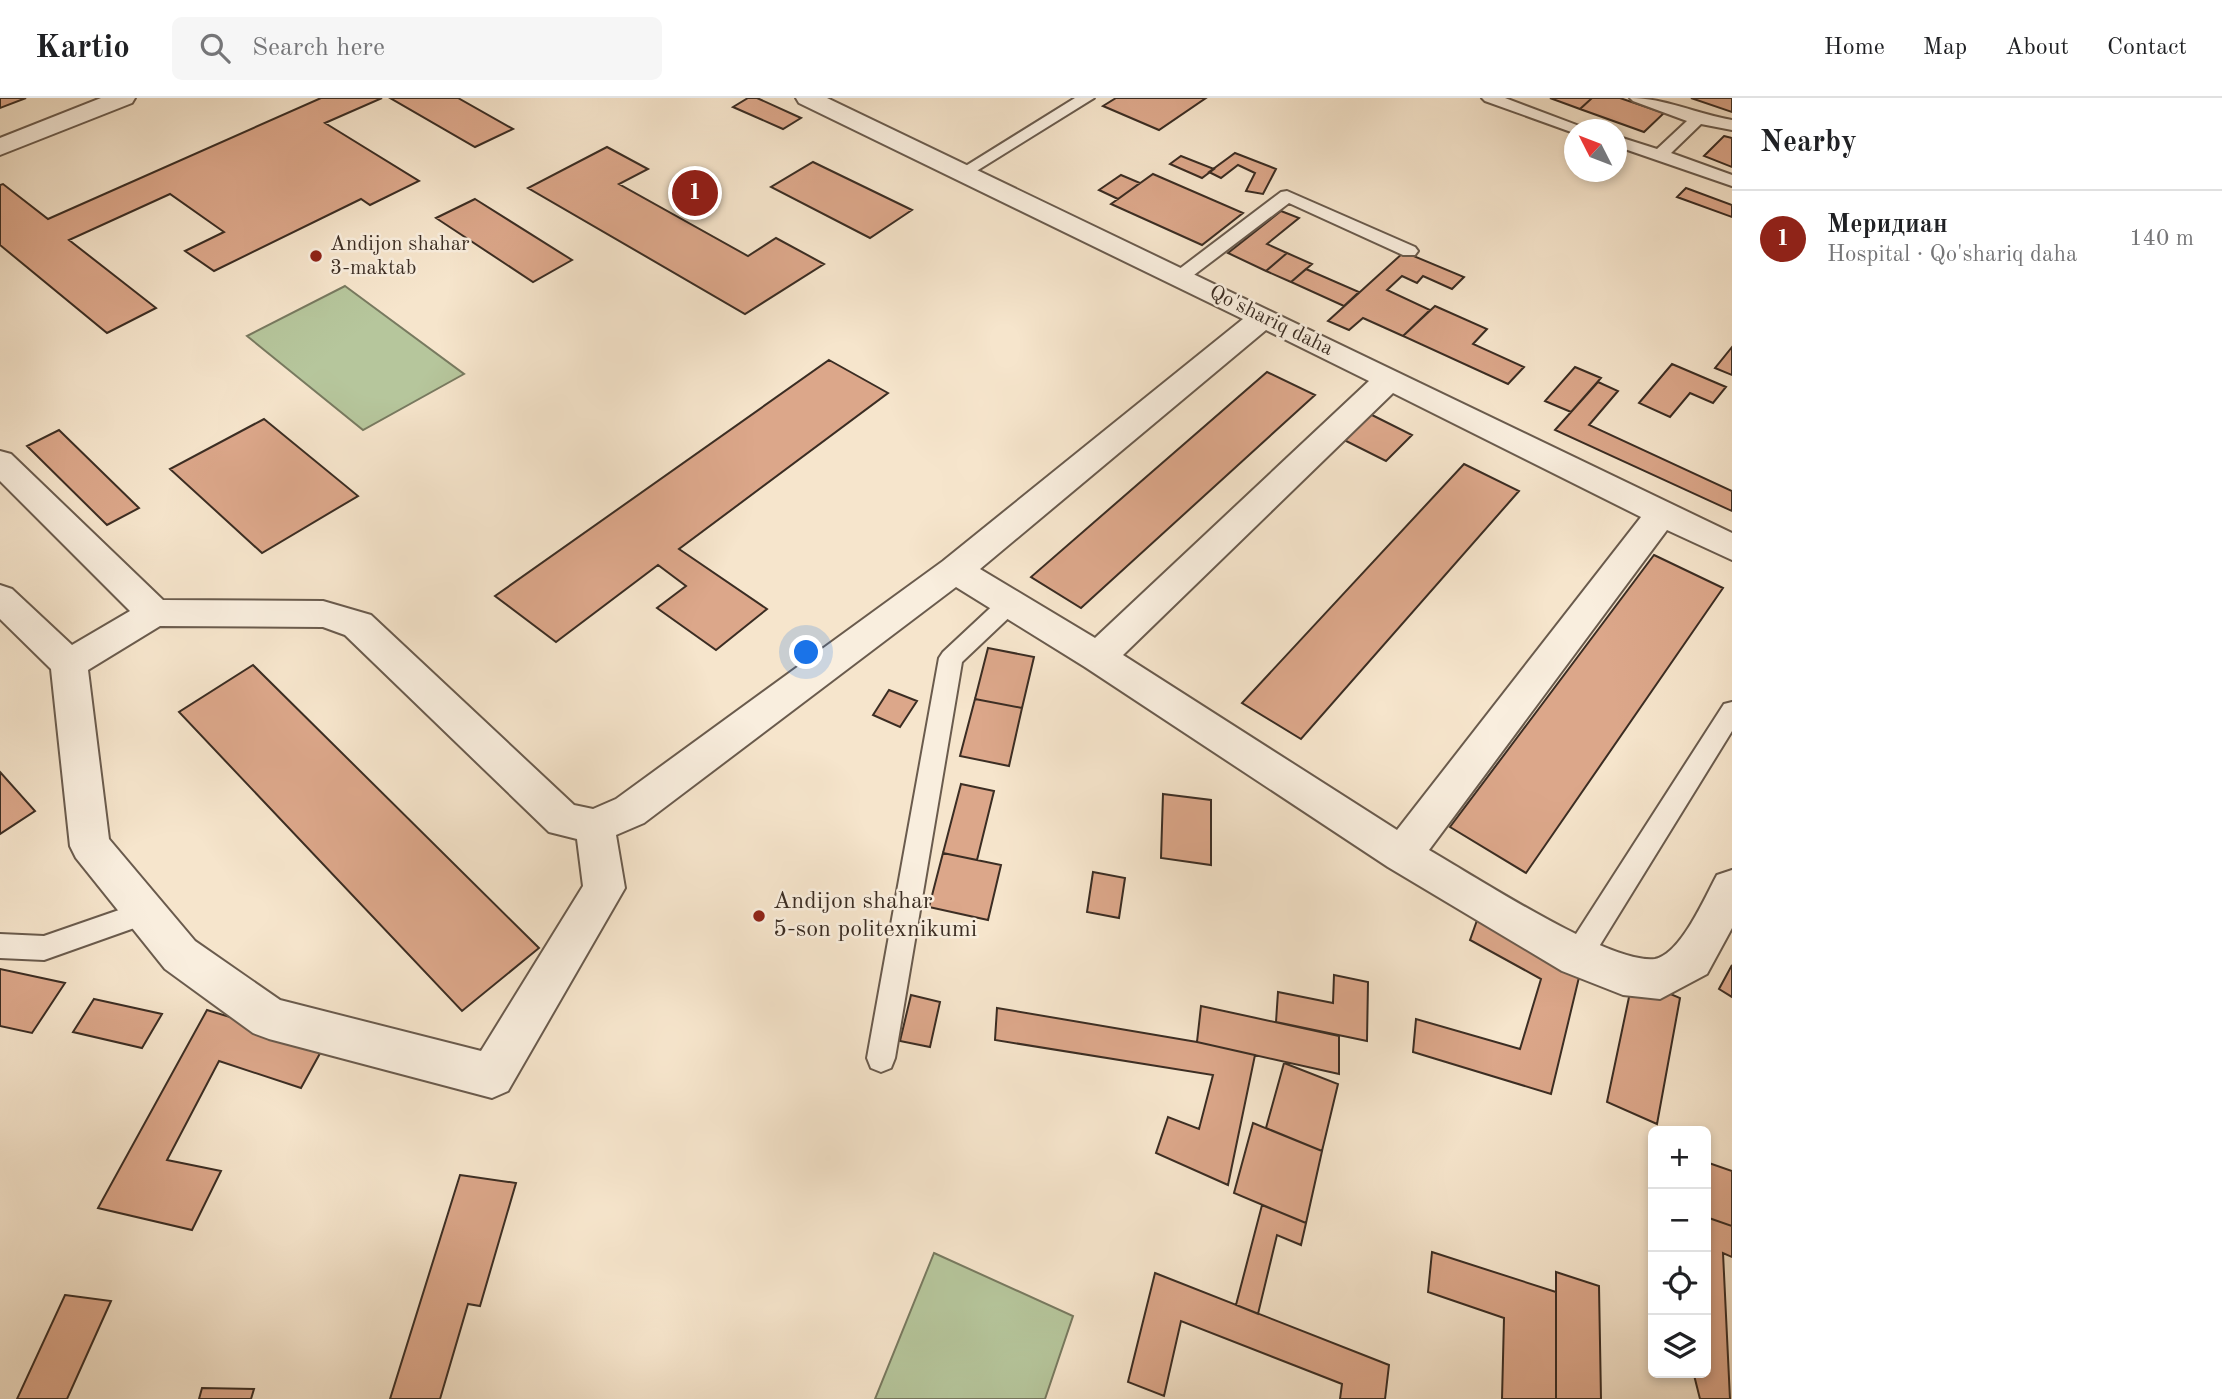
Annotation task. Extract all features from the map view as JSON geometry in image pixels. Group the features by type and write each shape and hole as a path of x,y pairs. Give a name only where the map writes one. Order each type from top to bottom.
{"street":[{"path":"0,147 123,98"},
{"name":"Qo'shariq daha","path":"808,98 1180,276 1732,548"},
{"path":"69,664 154,613 323,614 358,625 563,820 595,826 630,811 955,570 1264,317"},
{"path":"1098,657 1390,379"},
{"path":"0,462 154,613"},
{"path":"1402,855 1662,513"},
{"path":"955,570 1098,657 1402,855 1577,957 1623,975 1660,979 1692,960 1732,888"},
{"path":"0,598 69,664 90,846 180,955 269,1018 492,1076 604,888 595,826"}],"lane":[{"path":"964,172 1086,98"},
{"path":"1490,98 1564,124"},
{"path":"1638,98 1698,119 1732,125"},
{"path":"1660,155 1698,119"},
{"path":"1627,144 1732,181"},
{"path":"1180,276 1287,196 1409,251"},
{"path":"881,1058 951,658 1010,603"},
{"path":"1577,957 1732,711"},
{"path":"0,946 44,948 145,913"}],"green space":[{"path":"345,286 464,374 363,430 247,336"},
{"path":"934,1253 1073,1316 1045,1399 875,1399"}],"building":[{"path":"0,98 26,98 0,108"},
{"path":"321,98 382,98 325,123 419,181 370,205 361,199 214,271 185,251 224,232 170,194 69,240 156,308 107,333 0,245 0,185 3,184 48,219"},
{"path":"390,98 458,98 513,129 475,147"},
{"path":"748,98 757,98 801,118 783,129 733,107"},
{"path":"1116,98 1206,98 1159,130 1103,106"},
{"path":"1550,98 1592,98 1580,109"},
{"path":"1592,98 1620,98 1664,113 1644,132 1627,126 1627,119 1608,119 1580,109"},
{"path":"1691,98 1732,98 1732,112"},
{"path":"1724,136 1732,138 1732,167 1704,156"},
{"path":"607,147 648,169 619,184 748,256 776,238 824,264 745,314 528,188"},
{"path":"1235,153 1276,169 1263,194 1246,191 1255,173 1238,165 1221,178 1209,172"},
{"path":"1181,156 1214,169 1202,178 1170,164"},
{"path":"813,162 912,210 870,238 771,187"},
{"path":"1153,174 1243,213 1202,245 1111,204"},
{"path":"1121,175 1140,183 1118,199 1099,190"},
{"path":"1686,188 1732,205 1732,217 1677,197"},
{"path":"475,199 572,260 533,282 436,218"},
{"path":"1281,211 1299,218 1267,244 1287,253 1266,271 1228,253"},
{"path":"1404,252 1464,277 1452,289 1423,276 1417,283 1402,276 1387,290 1430,310 1403,336 1363,318 1349,330 1328,321"},
{"path":"1287,253 1312,264 1291,282 1266,271"},
{"path":"1306,269 1359,292 1344,306 1291,282"},
{"path":"1435,306 1487,329 1473,344 1524,367 1508,384 1403,336"},
{"path":"1732,347 1732,375 1715,368"},
{"path":"829,360 888,393 679,549 767,609 716,650 657,608 686,586 658,565 556,642 495,596"},
{"path":"1672,364 1726,387 1713,403 1690,393 1670,417 1639,403"},
{"path":"1575,367 1601,378 1571,412 1545,401"},
{"path":"1267,372 1315,395 1081,608 1031,577"},
{"path":"1598,382 1618,391 1589,425 1732,491 1732,511 1555,430"},
{"path":"1368,413 1412,435 1386,461 1342,439"},
{"path":"264,419 358,496 262,553 170,469"},
{"path":"59,430 139,508 107,525 27,446"},
{"path":"1464,464 1519,491 1301,739 1242,703"},
{"path":"1654,555 1723,588 1526,873 1450,827"},
{"path":"988,648 1034,657 1022,708 975,699"},
{"path":"253,665 539,948 462,1011 179,712"},
{"path":"889,690 917,701 900,727 873,715"},
{"path":"975,699 1022,708 1009,766 960,756"},
{"path":"0,772 35,811 0,834"},
{"path":"961,784 994,791 977,860 943,853"},
{"path":"1163,794 1211,800 1211,865 1161,858"},
{"path":"943,853 1001,865 988,920 929,907"},
{"path":"1093,872 1125,878 1119,918 1087,912"},
{"path":"1480,912 1581,969 1551,1094 1413,1052 1416,1019 1520,1049 1541,979 1470,940"},
{"path":"1732,965 1732,997 1719,989"},
{"path":"0,969 65,983 32,1033 0,1026"},
{"path":"1334,975 1368,982 1367,1041 1276,1022 1278,992 1333,1003"},
{"path":"1633,978 1680,998 1657,1124 1607,1102"},
{"path":"911,995 940,1002 930,1047 900,1041"},
{"path":"94,999 162,1014 142,1048 73,1032"},
{"path":"1201,1006 1339,1036 1339,1074 1197,1042"},
{"path":"997,1008 1197,1042 1255,1055 1228,1185 1156,1153 1168,1117 1199,1129 1213,1075 995,1040"},
{"path":"207,1010 324,1046 301,1088 219,1061 167,1160 221,1171 192,1230 98,1208"},
{"path":"1284,1063 1338,1084 1322,1151 1266,1128"},
{"path":"1253,1123 1322,1151 1306,1223 1234,1193"},
{"path":"1711,1164 1732,1171 1732,1226 1711,1219"},
{"path":"460,1175 516,1183 480,1306 468,1304 440,1399 390,1399"},
{"path":"1262,1205 1306,1223 1301,1245 1277,1235 1258,1314 1236,1305"},
{"path":"1711,1219 1732,1226 1732,1257 1723,1253 1730,1399 1700,1399 1695,1378 1711,1378"},
{"path":"1432,1252 1556,1292 1556,1399 1502,1399 1504,1318 1428,1292"},
{"path":"1556,1272 1599,1286 1601,1399 1556,1399"},
{"path":"1155,1273 1389,1365 1385,1399 1340,1399 1342,1384 1181,1321 1164,1396 1128,1382"},
{"path":"65,1295 111,1301 67,1399 17,1399"},
{"path":"202,1388 254,1389 251,1399 199,1399"}],"place":[{"name":"Меридиан","path":"695,193"},
{"name":"Andijon shahar 3-maktab","path":"316,256"},
{"name":"Andijon shahar 5-son politexnikumi","path":"759,916"}]}
